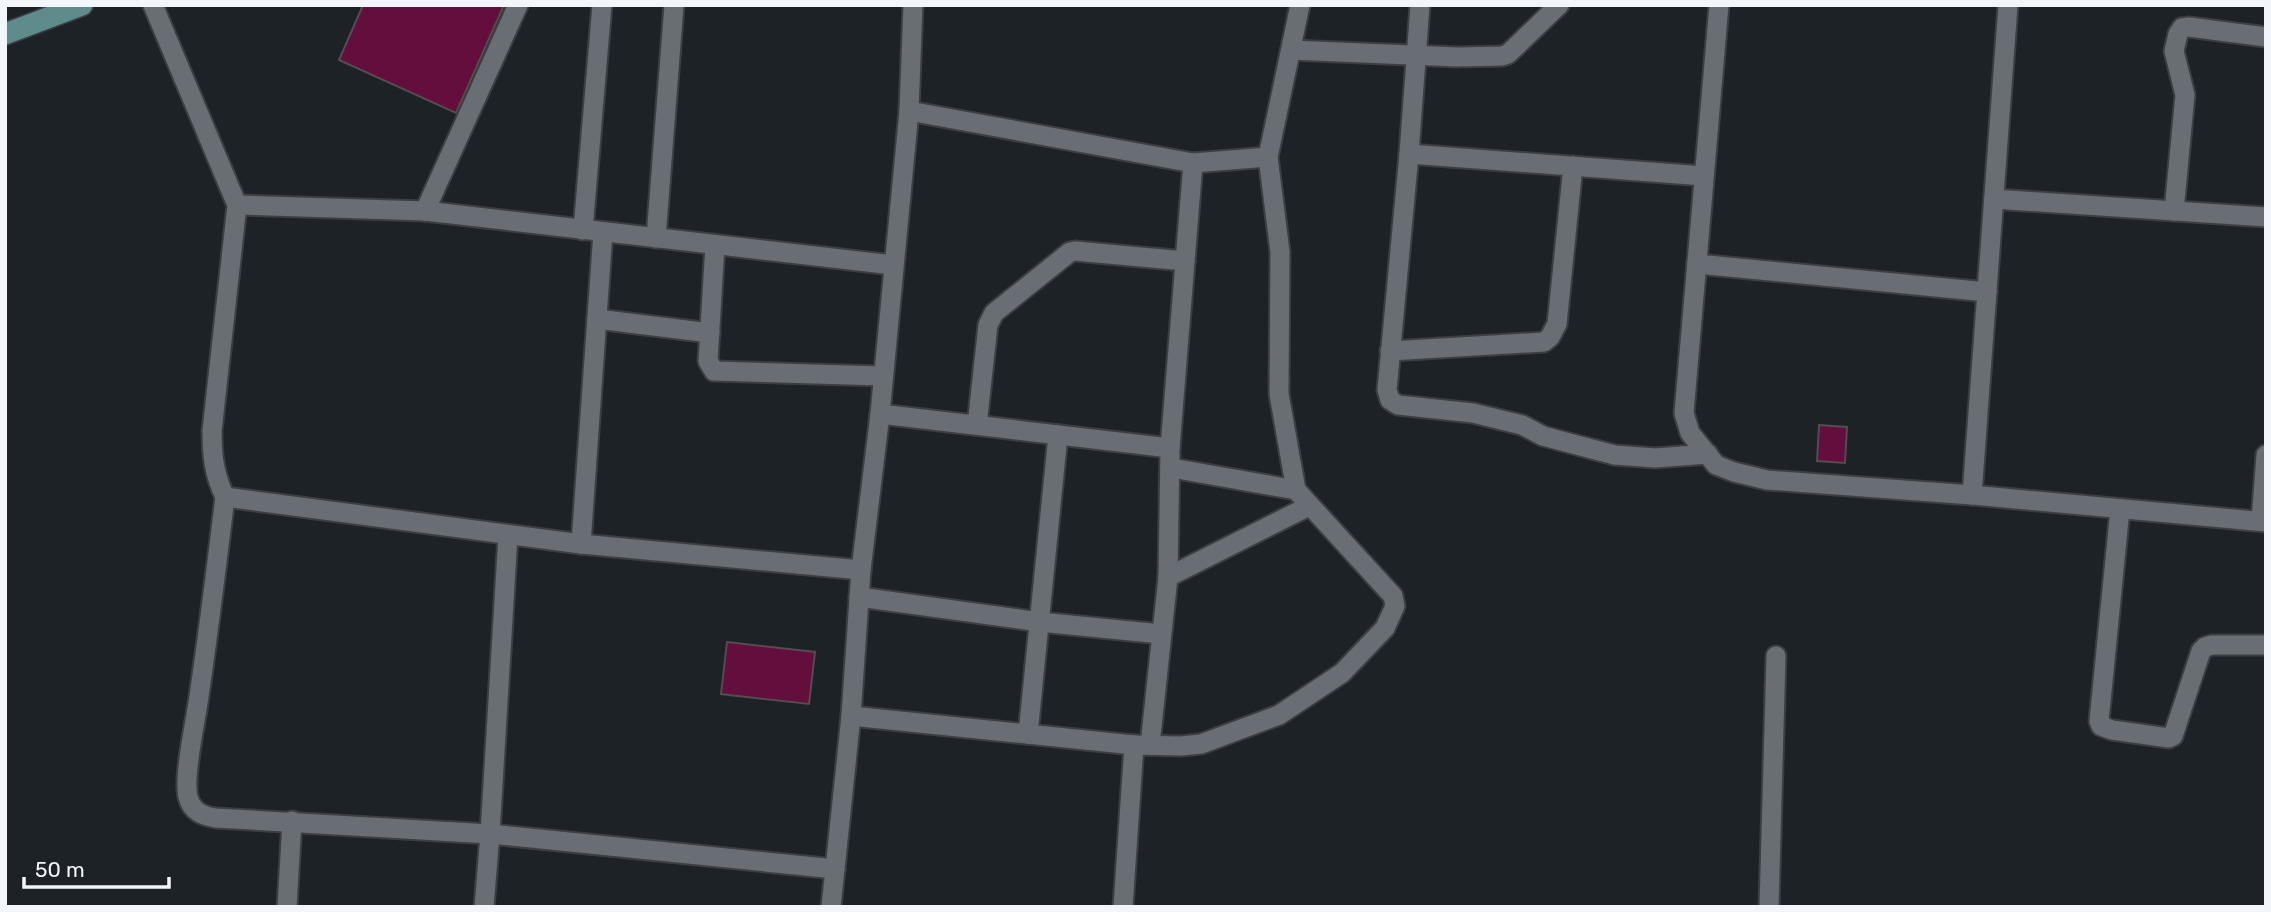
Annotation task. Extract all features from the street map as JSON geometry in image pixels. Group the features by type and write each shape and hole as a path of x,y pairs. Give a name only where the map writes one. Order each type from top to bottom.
{"street":[{"path":"5,34 82,5"},
{"path":"153,5 237,205 212,431 212,458 217,480 225,497 189,765 188,797 195,811 207,817 490,834 835,869"},
{"path":"425,212 518,5"},
{"path":"583,230 602,5"},
{"path":"656,238 674,5"},
{"path":"831,907 861,570 880,414 909,111 914,5"},
{"path":"850,716 1142,745 1201,744 1279,715 1342,673 1385,628 1395,606 1393,596 1296,490 1279,394 1280,252 1268,157 1300,5"},
{"path":"1420,5 1387,390 1390,400 1398,405 1473,413 1522,425 1543,436 1615,454 1655,458 1708,454"},
{"path":"1291,50 1502,56 1508,54 1559,5"},
{"path":"1719,5 1684,413 1690,433 1716,465 1767,480 2263,521 2266,455"},
{"path":"1972,495 2008,5"},
{"path":"2174,211 2185,95 2175,58 2178,33 2182,28 2189,27 2266,37"},
{"path":"909,111 1193,163 1268,157"},
{"path":"1409,154 1704,176"},
{"path":"1123,907 1142,745 1168,577 1170,448 1193,163"},
{"path":"1390,351 1544,342 1550,337 1557,324 1573,166"},
{"path":"1994,199 2266,217"},
{"path":"237,205 425,212 893,265"},
{"path":"581,544 603,232"},
{"path":"715,245 708,361 714,371 883,376"},
{"path":"977,425 988,325 994,313 1070,252 1185,261"},
{"path":"1697,264 1987,292"},
{"path":"597,319 710,334"},
{"path":"880,414 1170,448"},
{"path":"1028,734 1058,435"},
{"path":"1171,468 1296,490"},
{"path":"225,497 581,544 861,570"},
{"path":"1168,577 1310,506"},
{"path":"2120,509 2099,720 2101,726 2169,738 2173,736 2204,647 2266,645"},
{"path":"484,907 508,535"},
{"path":"859,597 1040,622 1161,634"},
{"path":"1769,907 1776,656"},
{"path":"286,907 292,821"}],"building":[{"path":"363,5 504,5 456,113 339,60"},
{"path":"1819,425 1847,427 1845,463 1817,461"},
{"path":"727,642 815,652 809,704 721,694"}]}
